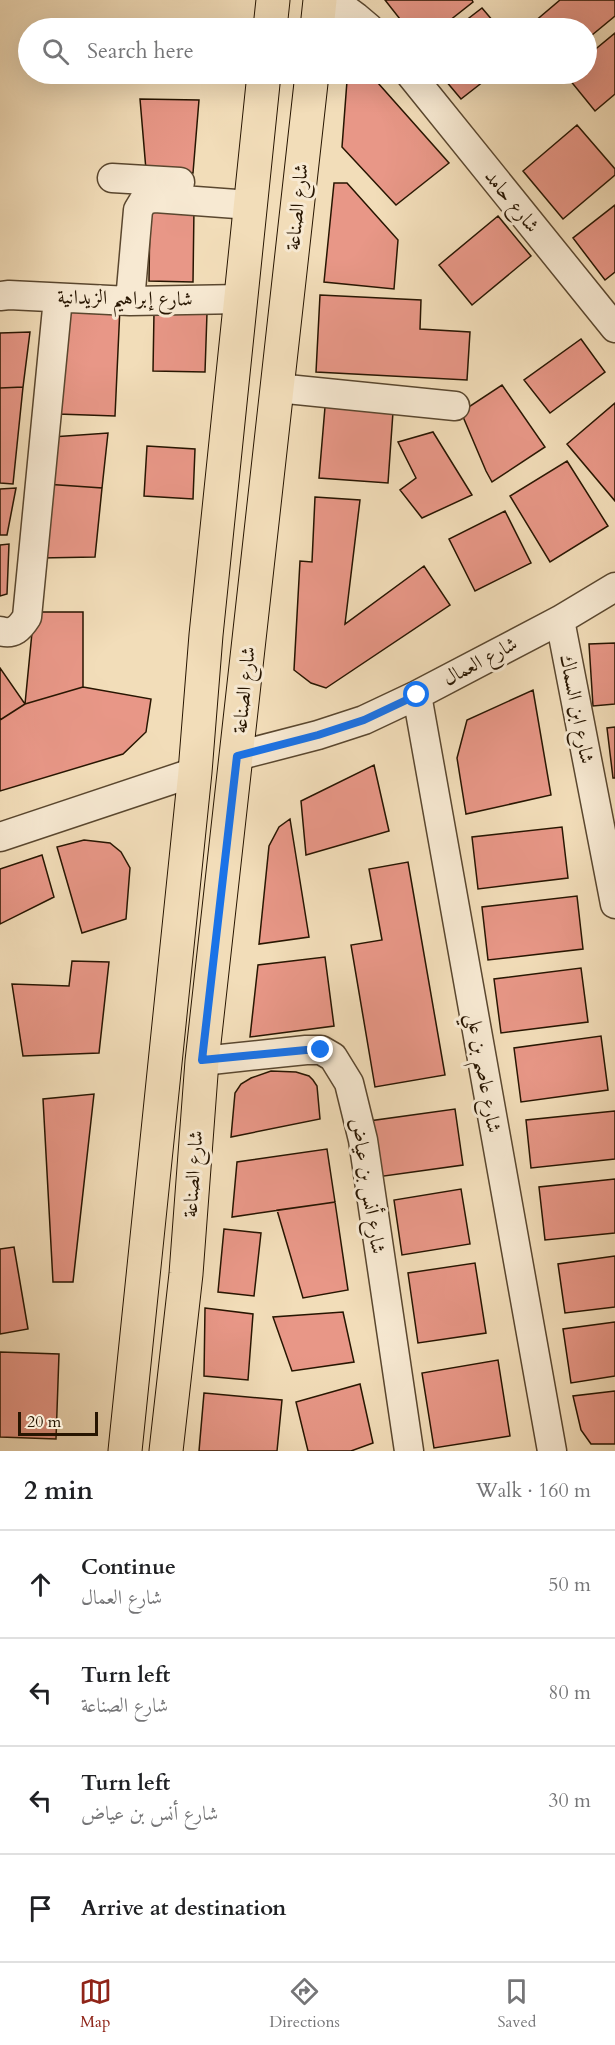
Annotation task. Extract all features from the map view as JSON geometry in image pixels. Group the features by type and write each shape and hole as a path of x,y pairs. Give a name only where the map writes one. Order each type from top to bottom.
{"main road":[{"path":"271,18 273,0"},
{"path":"317,18 320,0"},
{"name":"شارع الصناعة","path":"125,1451 263,84"},
{"name":"شارع الصناعة","path":"166,1451 186,1274 202,1060 311,84"}],"street":[{"path":"333,0 356,18"},
{"name":"شارع حامد","path":"418,84 615,328"},
{"path":"112,178 251,196"},
{"path":"130,301 138,210 144,200 251,196"},
{"name":"شارع إبراهيم الزيدانية","path":"5,295 130,301 242,299"},
{"path":"0,631 13,632 20,628 27,617 58,298"},
{"path":"277,388 455,406"},
{"name":"شارع العمال","path":"237,756 308,738 364,720 417,695 560,620 615,587"},
{"name":"شارع ابن السماك","path":"560,620 615,904"},
{"name":"شارع عاصم بن علي","path":"417,695 552,1451"},
{"path":"0,837 195,772"},
{"name":"شارع أنس بن عياض","path":"202,1060 321,1050 333,1057 345,1075 363,1140 409,1451"}],"building":[{"path":"385,0 472,0 473,2 453,18 399,18"},
{"path":"560,0 615,0 615,16 597,31 597,18 539,18"},
{"path":"482,8 490,18 469,18"},
{"path":"615,33 615,94 595,111 573,84 597,84 597,48"},
{"path":"347,84 379,84 449,163 396,205 342,147"},
{"path":"448,84 480,84 461,99"},
{"path":"140,99 199,100 193,173 146,170"},
{"path":"577,125 615,169 615,175 563,219 523,171"},
{"path":"334,183 347,183 398,240 394,289 324,282"},
{"path":"615,205 615,272 605,280 573,238"},
{"path":"150,207 194,208 193,282 149,281"},
{"path":"498,216 531,256 472,305 439,265"},
{"path":"320,295 421,300 420,329 470,332 467,380 316,372"},
{"path":"63,304 120,307 115,416 58,414"},
{"path":"154,312 207,313 205,372 153,371"},
{"path":"30,332 23,387 0,388 0,333"},
{"path":"581,339 605,372 550,413 524,380"},
{"path":"502,385 545,447 492,482 461,412"},
{"path":"23,387 13,484 0,483 0,388"},
{"path":"615,403 615,501 567,444"},
{"path":"325,407 393,412 388,483 319,478"},
{"path":"433,432 472,495 422,518 400,490 416,478 398,442"},
{"path":"108,433 102,488 45,484 52,437"},
{"path":"147,446 195,449 193,499 144,496"},
{"path":"567,461 608,526 550,562 510,496"},
{"path":"45,484 102,488 95,557 40,558"},
{"path":"16,488 7,535 0,535 0,489"},
{"path":"315,497 360,500 345,624 424,566 450,605 326,688 311,683 294,670 300,561 312,562"},
{"path":"505,511 531,563 475,591 449,539"},
{"path":"9,544 7,594 0,596 0,545"},
{"path":"34,612 83,612 83,687 25,704"},
{"path":"615,643 615,704 593,706 589,644"},
{"path":"0,668 25,704 0,720"},
{"path":"83,687 151,699 146,732 123,754 0,791 0,720 25,704"},
{"path":"533,690 551,795 466,814 457,758 467,720"},
{"path":"615,727 615,778 613,778 607,728"},
{"path":"374,765 389,831 306,855 301,801"},
{"path":"290,819 309,937 259,944 269,846 279,827"},
{"path":"562,827 568,878 478,889 472,837"},
{"path":"84,840 110,843 121,852 130,868 126,919 82,933 57,847"},
{"path":"42,855 54,897 0,924 0,869"},
{"path":"408,862 445,1075 375,1087 351,945 382,940 369,869"},
{"path":"577,896 583,949 488,960 482,907"},
{"path":"325,957 334,1026 250,1037 258,965"},
{"path":"72,961 109,962 99,1053 23,1056 12,984 69,986"},
{"path":"581,968 588,1022 501,1033 494,979"},
{"path":"601,1036 608,1090 521,1102 514,1048"},
{"path":"271,1071 296,1072 309,1076 317,1086 320,1119 231,1137 235,1093 241,1084"},
{"path":"94,1094 73,1282 53,1282 43,1099"},
{"path":"455,1109 463,1165 377,1177 369,1121"},
{"path":"615,1111 615,1159 531,1168 526,1120"},
{"path":"327,1149 335,1202 232,1217 237,1162"},
{"path":"615,1179 615,1233 545,1240 539,1187"},
{"path":"461,1189 470,1244 402,1255 394,1200"},
{"path":"335,1202 348,1290 303,1298 277,1210"},
{"path":"224,1229 261,1233 254,1296 218,1292"},
{"path":"14,1247 28,1329 0,1334 0,1249"},
{"path":"615,1256 615,1307 565,1313 558,1264"},
{"path":"475,1263 486,1333 418,1343 408,1273"},
{"path":"205,1308 253,1314 248,1380 204,1376"},
{"path":"343,1312 354,1362 292,1371 273,1317"},
{"path":"615,1322 615,1376 571,1383 563,1329"},
{"path":"0,1352 59,1354 56,1439 0,1437"},
{"path":"498,1360 510,1436 434,1448 422,1373"},
{"path":"360,1384 373,1443 351,1451 308,1451 296,1402"},
{"path":"615,1391 615,1444 591,1444 581,1430 573,1396"},
{"path":"204,1393 282,1400 277,1451 199,1451"}],"route":[{"path":"321,1050 202,1060 237,756 280,746 364,720 417,695"}]}
